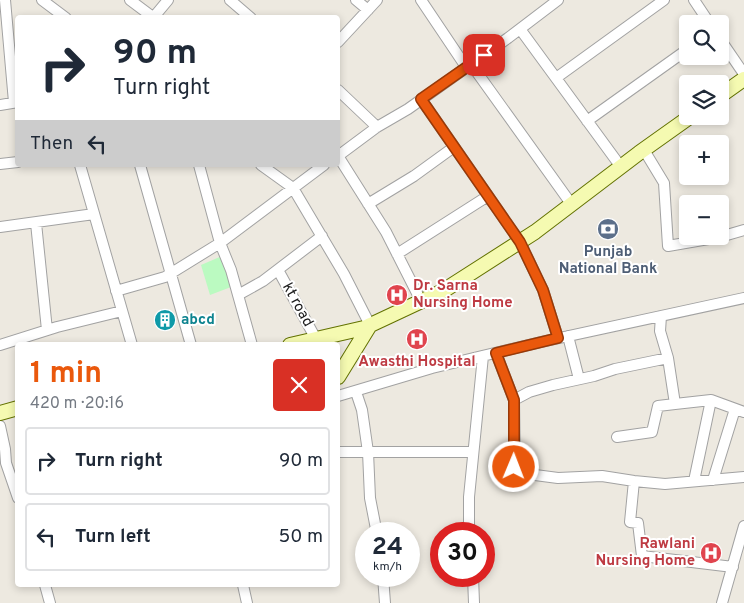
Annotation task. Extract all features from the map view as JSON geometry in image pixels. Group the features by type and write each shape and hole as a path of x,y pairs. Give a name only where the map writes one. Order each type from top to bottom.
{"main road":[{"path":"729,90 744,79"},
{"path":"303,342 370,325 443,291 520,242 679,125"},
{"path":"340,374 370,325"},
{"path":"0,412 15,409"}],"street":[{"path":"5,0 15,93"},
{"path":"42,0 62,15"},
{"path":"130,0 150,15"},
{"path":"155,15 168,0"},
{"path":"230,0 248,15"},
{"path":"356,0 368,10"},
{"path":"340,40 377,0"},
{"path":"420,0 572,204"},
{"path":"340,155 520,29 558,0"},
{"path":"556,78 664,0"},
{"path":"694,0 704,15"},
{"path":"520,29 620,167"},
{"path":"729,52 744,74"},
{"path":"587,121 679,55"},
{"path":"340,92 377,127"},
{"path":"421,99 520,242 543,290 579,379"},
{"path":"0,105 15,102"},
{"path":"368,204 414,176 454,147"},
{"path":"644,150 664,182 668,246 720,237 744,230"},
{"path":"340,159 397,254 422,301"},
{"path":"0,164 15,162"},
{"path":"81,167 131,342"},
{"path":"141,167 172,273 189,342"},
{"path":"200,167 220,243 231,270 251,342"},
{"path":"264,167 293,188 322,236 370,325"},
{"path":"116,291 166,277 220,243 321,167"},
{"path":"397,254 488,196"},
{"path":"0,227 94,214"},
{"path":"36,223 47,330"},
{"path":"238,295 278,270 322,236"},
{"name":"kt road","path":"278,270 316,339"},
{"path":"340,396 432,368 563,337 744,298"},
{"path":"0,345 47,330 122,311"},
{"path":"660,316 660,331 668,358 675,404"},
{"path":"496,353 514,400 514,467 520,474 558,478 602,476 634,482 665,484 744,478"},
{"path":"469,522 469,497 483,356"},
{"path":"514,400 529,392 616,369 668,358"},
{"path":"356,392 362,410 368,452 370,498 375,522"},
{"path":"694,482 711,400"},
{"path":"617,437 652,432 658,406 711,400 740,411 713,480"},
{"path":"0,426 6,463 15,489"},
{"path":"340,452 473,452"},
{"path":"6,463 15,462"},
{"path":"634,482 630,522 638,523 642,556 733,567"},
{"path":"722,603 744,526"},
{"path":"46,587 50,603"},
{"path":"243,587 247,603"},
{"path":"384,587 385,603"},
{"path":"473,587 474,603"}],"green space":[{"path":"222,256 231,287 210,295 201,265"}],"place":[{"name":"Punjab National Bank","path":"608,229"},
{"name":"Dr. Sarna Nursing Home","path":"397,295"},
{"name":"abcd","path":"165,320"},
{"name":"Awasthi Hospital","path":"417,339"},
{"name":"Rawlani Nursing Home","path":"711,553"}],"route":[{"path":"484,55 421,99 520,242 543,290 558,338 496,353 514,400 514,467"}]}
